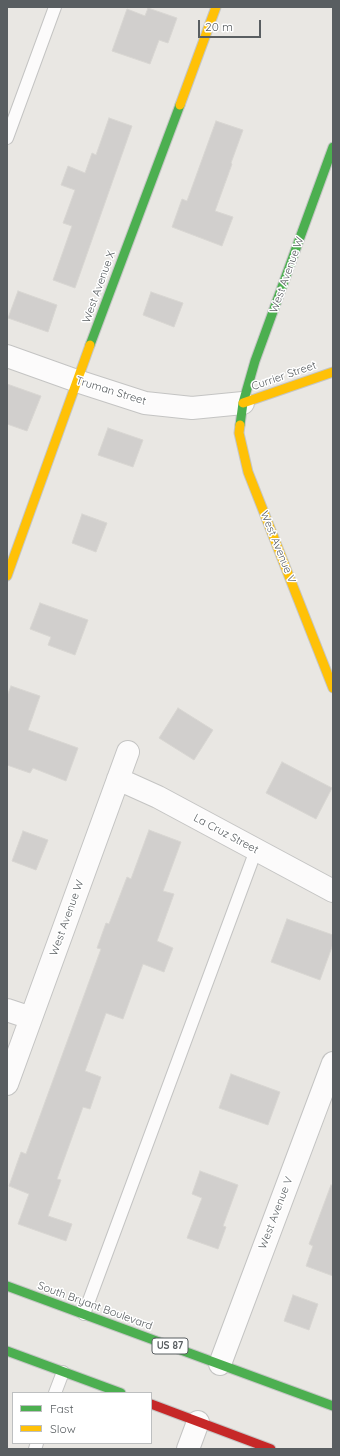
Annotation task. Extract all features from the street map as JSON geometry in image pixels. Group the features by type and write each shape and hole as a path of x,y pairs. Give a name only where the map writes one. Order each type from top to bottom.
{"street":[{"name":"West Avenue X","path":"7,576 77,381 216,7"},
{"name":"West Avenue W","path":"243,403 255,361 333,147"},
{"name":"Truman Street","path":"7,356 145,403 192,408 243,403"},
{"name":"Currier Street","path":"243,403 333,372"},
{"name":"West Avenue V","path":"243,403 239,433 248,472 333,688"},
{"name":"West Avenue W","path":"7,1084 128,752"},
{"name":"La Cruz Street","path":"118,779 158,797 333,891"},
{"path":"7,1010 31,1018"},
{"name":"West Avenue V","path":"220,1364 333,1063"},
{"name":"South Bryant Boulevard","path":"7,1286 333,1406"},
{"path":"7,1351 117,1392"},
{"path":"152,1404 272,1449"},
{"path":"188,1449 198,1422"}],"lane":[{"path":"7,138 55,7"},
{"path":"84,1314 256,850"},
{"path":"55,1392 63,1372"}],"building":[{"path":"148,8 177,18 168,43 159,40 150,64 112,51 127,9 145,16"},
{"path":"109,118 132,126 75,288 53,280 72,226 63,223 75,190 61,185 68,166 85,173 92,153 96,155"},
{"path":"216,121 243,130 215,211 233,217 222,246 172,227 182,199 187,201"},
{"path":"18,291 57,305 48,332 8,318"},
{"path":"151,292 183,303 174,327 143,315"},
{"path":"7,384 41,396 27,431 7,424"},
{"path":"108,428 143,440 133,467 98,455"},
{"path":"82,514 107,523 96,552 72,543"},
{"path":"40,603 88,620 75,655 48,645 51,637 30,629"},
{"path":"11,686 40,696 28,730 78,748 66,781 33,768 30,773 7,765 7,696"},
{"path":"178,708 213,730 194,760 159,738"},
{"path":"282,762 332,788 316,819 266,793"},
{"path":"149,830 181,842 163,891 174,894 157,941 173,948 164,972 143,964 123,1019 106,1013 85,1071 101,1077 90,1109 83,1107 57,1179 61,1180 48,1216 72,1224 66,1241 18,1224 29,1194 9,1186 21,1152 26,1154 101,949 97,948 106,923 109,924 127,877 131,879"},
{"path":"23,831 48,840 36,870 12,861"},
{"path":"287,919 333,935 333,944 320,980 271,962"},
{"path":"231,1074 280,1092 268,1125 219,1108"},
{"path":"200,1171 238,1185 223,1226 226,1227 218,1249 187,1238 202,1198 192,1194"},
{"path":"331,1185 333,1186 333,1276 306,1266 313,1246 309,1244"},
{"path":"293,1295 318,1304 309,1330 284,1321"}],"traffic: fast":[{"path":"90,345 180,105"},
{"path":"240,425 243,403 255,361 333,147"},
{"path":"7,1286 333,1406"},
{"path":"7,1351 118,1392"}],"traffic: slow":[{"path":"180,105 216,7"},
{"path":"7,576 90,345"},
{"path":"243,403 333,372"},
{"path":"240,425 239,433 248,472 333,688"}],"traffic: jam":[{"path":"152,1404 271,1449"}]}
